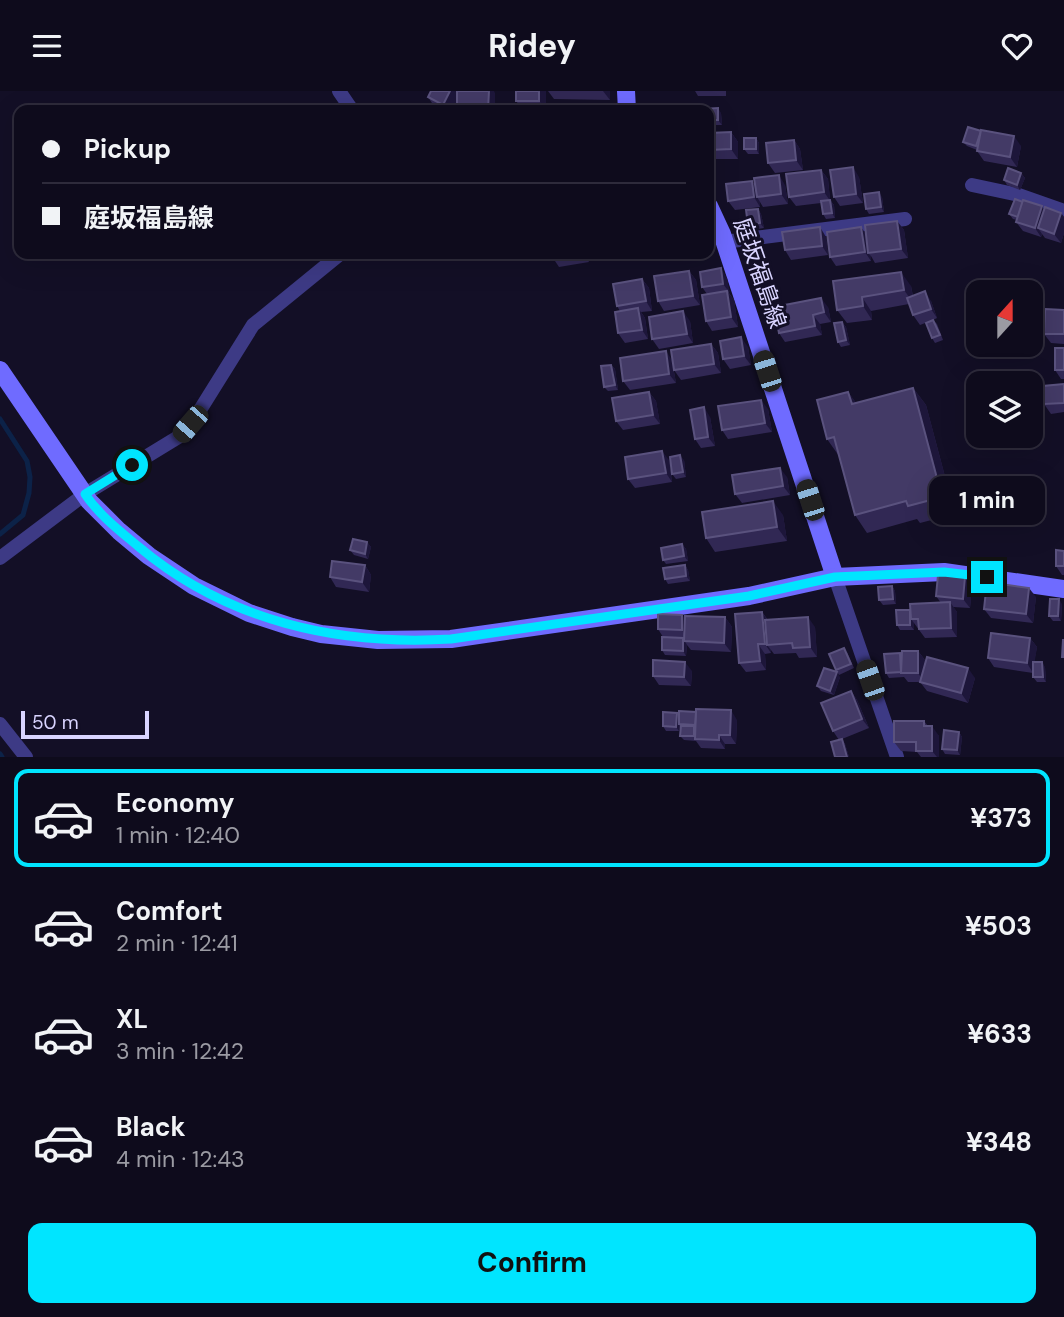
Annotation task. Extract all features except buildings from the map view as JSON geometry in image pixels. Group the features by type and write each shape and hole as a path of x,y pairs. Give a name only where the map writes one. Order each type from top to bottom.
{"street":[{"path":"972,185 1019,195 1064,211"},
{"name":"庭坂福島線","path":"714,218 835,577"},
{"path":"724,242 905,219"},
{"path":"0,558 85,494 180,436 195,418 253,325 335,259"},
{"path":"0,370 85,494 119,531 149,556 194,586 249,613 344,637 417,641 451,639 749,596 835,577 944,572 1064,589"},
{"path":"835,577 897,757"},
{"path":"0,724 26,757"}],"waterway":[{"path":"0,419 27,461 30,477 23,515 0,534"}],"route":[{"path":"132,465 85,494 119,531 149,556 194,586 249,613 292,627 344,637 417,641 451,639 749,596 835,577 873,573 944,572 987,577"}]}
